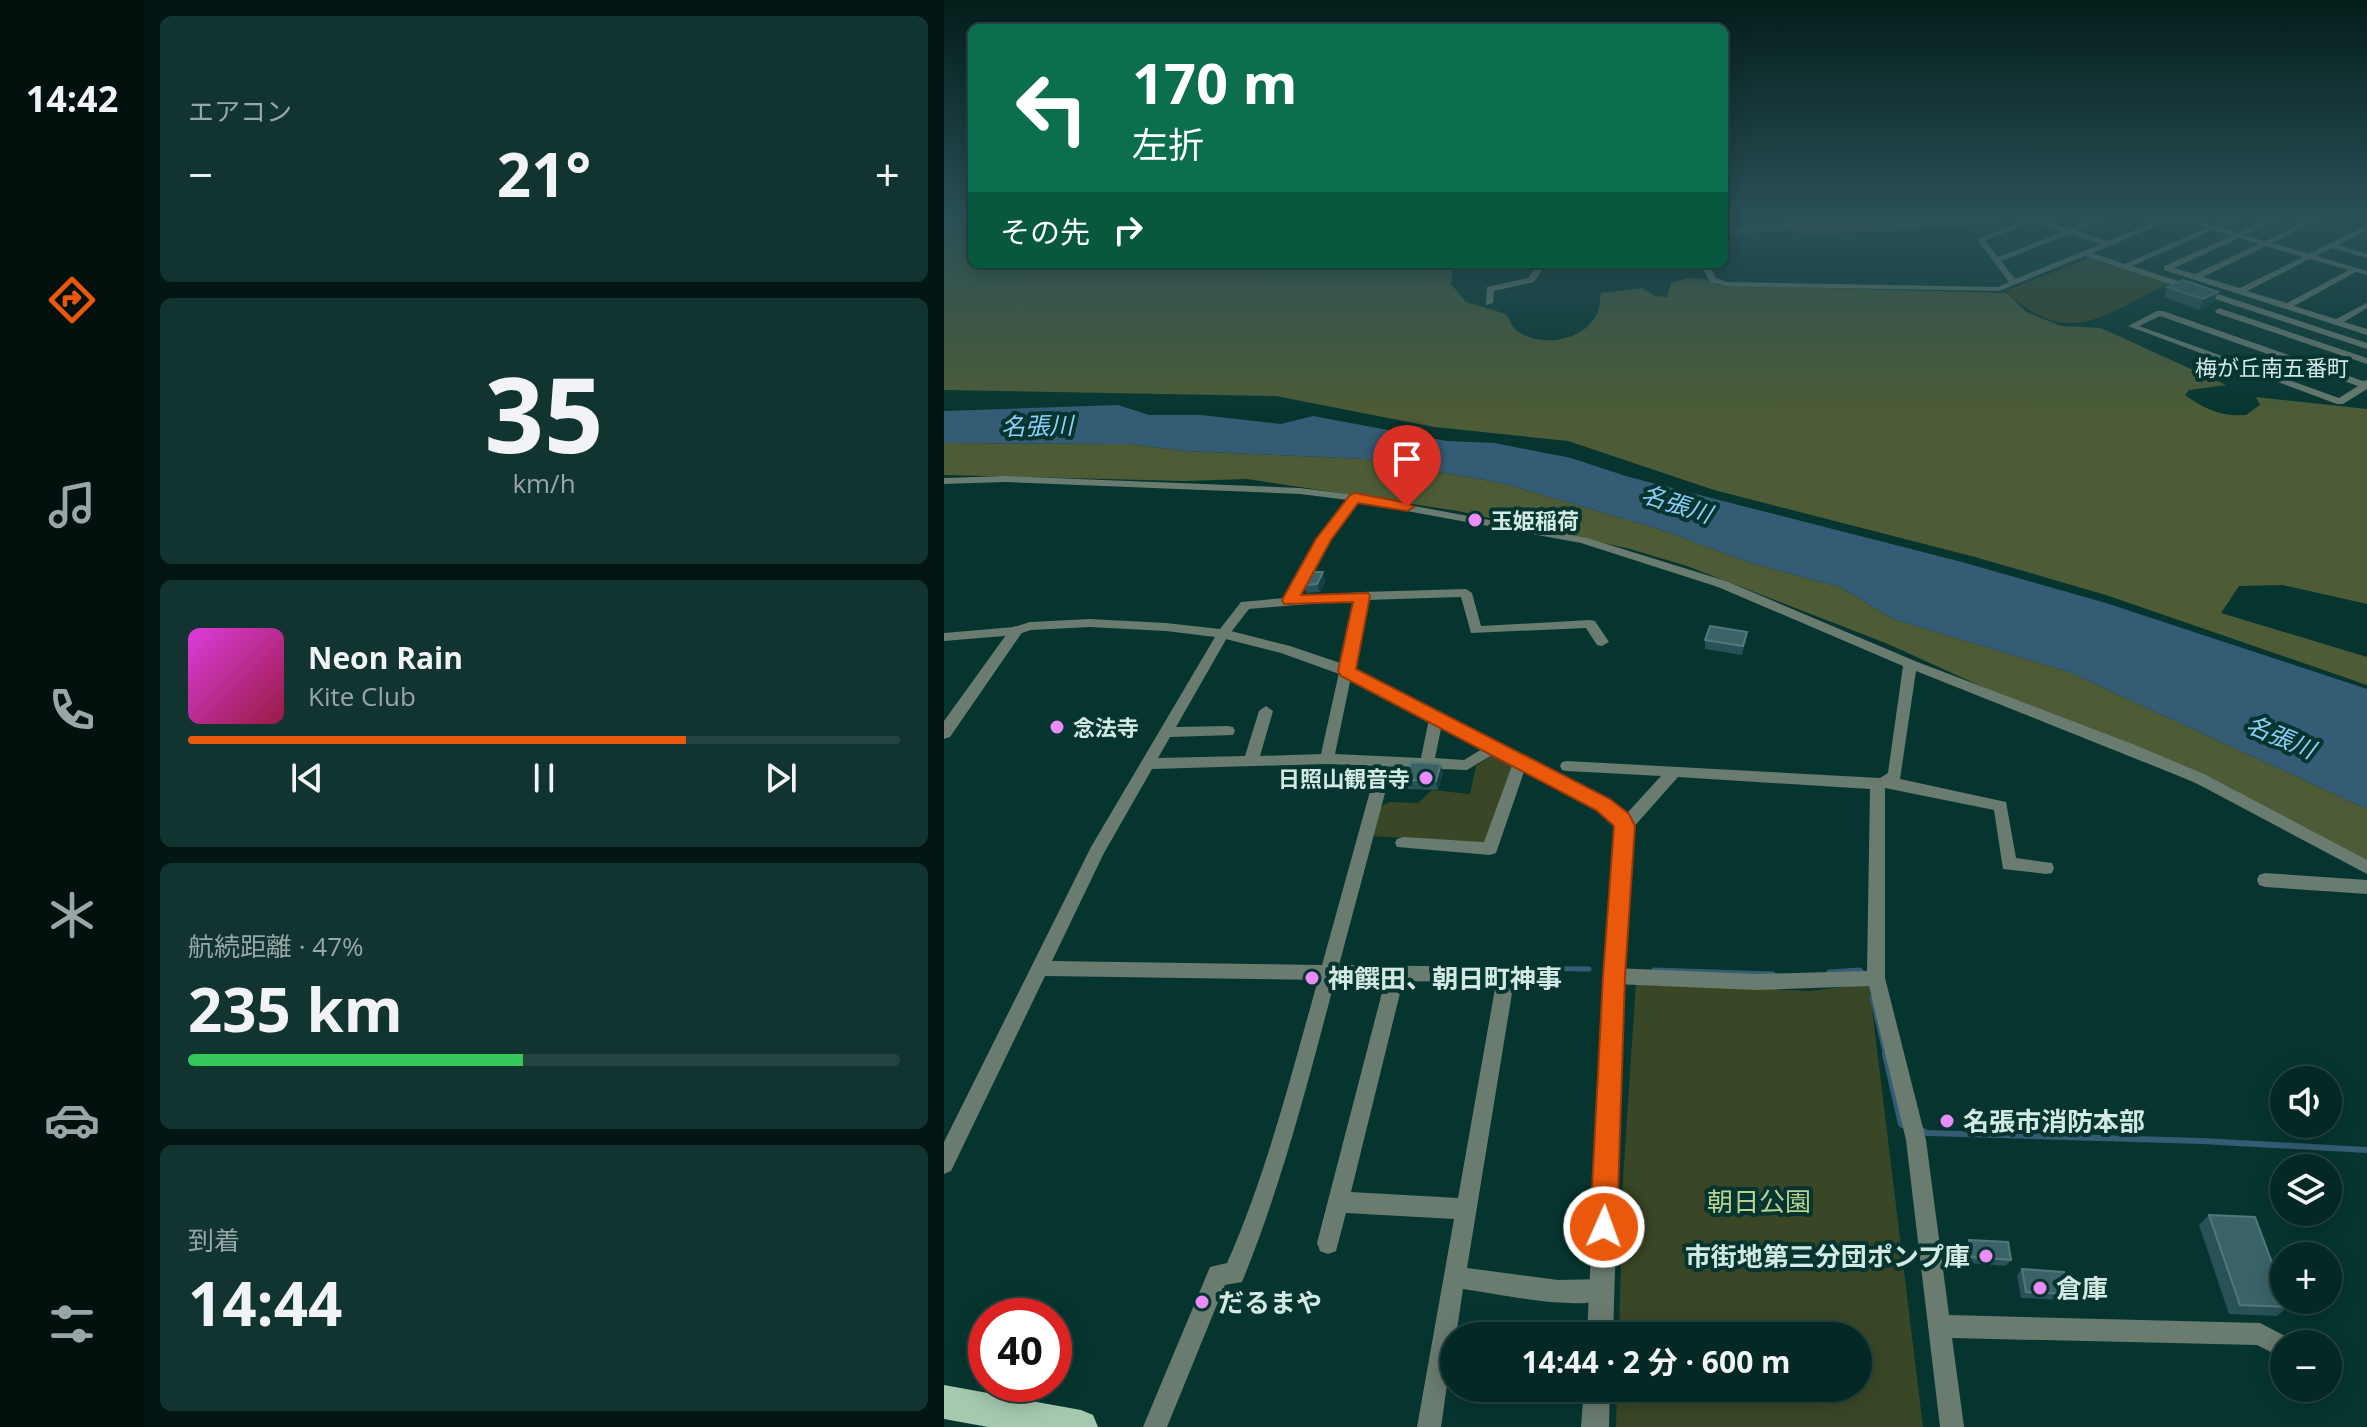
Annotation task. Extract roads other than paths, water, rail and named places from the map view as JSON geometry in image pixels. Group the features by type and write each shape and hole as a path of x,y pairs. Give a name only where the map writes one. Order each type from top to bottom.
{"main road":[{"path":"944,1402 1081,1427"}],"street":[{"path":"1489,303 1490,289 1515,284"},
{"path":"1725,284 1999,289 2013,284"},
{"path":"2177,284 2367,346"},
{"path":"2217,284 2367,332"},
{"path":"2241,291 2255,284"},
{"path":"2288,306 2330,284"},
{"path":"2193,324 2235,303"},
{"path":"2337,322 2367,305"},
{"path":"2219,311 2367,361"},
{"path":"2160,313 2366,385 2340,402 2132,326 2160,313"},
{"path":"944,481 1054,480 1300,491 1569,536 1722,584 1910,664 2199,778 2367,868"},
{"path":"1290,600 1324,539 1355,498"},
{"path":"944,1164 1097,851 1223,634 1245,605 1362,596 1466,593 1476,630 1590,624 1602,642"},
{"path":"1327,759 1362,596"},
{"path":"944,637 1016,631 1030,626 1104,623 1223,634 1285,649 1347,671 1603,804 1615,812 1625,826"},
{"path":"944,733 1016,631"},
{"path":"1910,664 1898,763 1895,775 1883,784 1869,979 1913,1128 1952,1427"},
{"path":"1251,761 1266,711"},
{"path":"1427,764 1436,719"},
{"path":"1166,732 1228,731"},
{"path":"1148,764 1327,759 1385,764 1467,765 1492,748"},
{"path":"1403,843 1490,849 1520,763"},
{"path":"1155,1427 1218,1275 1234,1274 1251,1234 1291,1111 1385,764"},
{"path":"1567,766 1883,784 2002,800 2009,864 2046,868"},
{"path":"1601,1322 1614,976 1625,826 1674,772"},
{"path":"2265,880 2367,887"},
{"path":"1039,968 1506,975 1429,1427"},
{"path":"1328,1243 1396,973"},
{"path":"1614,976 1757,982 1869,979"},
{"path":"1338,1202 1464,1209"},
{"path":"1454,1277 1558,1291 1602,1290"},
{"path":"1939,1326 2260,1334 2270,1340"},
{"path":"1595,1427 1596,1402"}],"water":[{"name":"名張川","path":"1118,405 1149,415 1201,415 1281,424 1313,416 1447,441 1494,443 1571,458 1629,477 1958,561 2106,603 2367,689 2367,809 2069,672 1893,619 1840,587 1751,563 1659,529 1502,483 1365,459 1185,451 1130,444 944,443 944,411"}],"waterway":[{"path":"1506,968 1589,969"},
{"path":"1654,970 1773,974"},
{"path":"1829,972 1860,970 1863,974"},
{"path":"1872,997 1886,1056"},
{"path":"1885,1054 1901,1124 1905,1126"},
{"path":"1921,1130 1927,1133 2202,1141 2367,1150"}],"place":[{"name":"玉姫稲荷","path":"1475,520"},
{"name":"念法寺","path":"1057,727"},
{"name":"日照山観音寺","path":"1426,778"},
{"name":"神饌田、朝日町神事","path":"1312,978"},
{"name":"名張市消防本部","path":"1947,1121"},
{"name":"市街地第三分団ポンプ庫","path":"1986,1256"},
{"name":"倉庫","path":"2040,1288"},
{"name":"だるまや","path":"1202,1302"}],"district":[{"name":"梅が丘南五番町","path":"2272,367"}],"park label":[{"name":"朝日公園","path":"1759,1201"}]}
